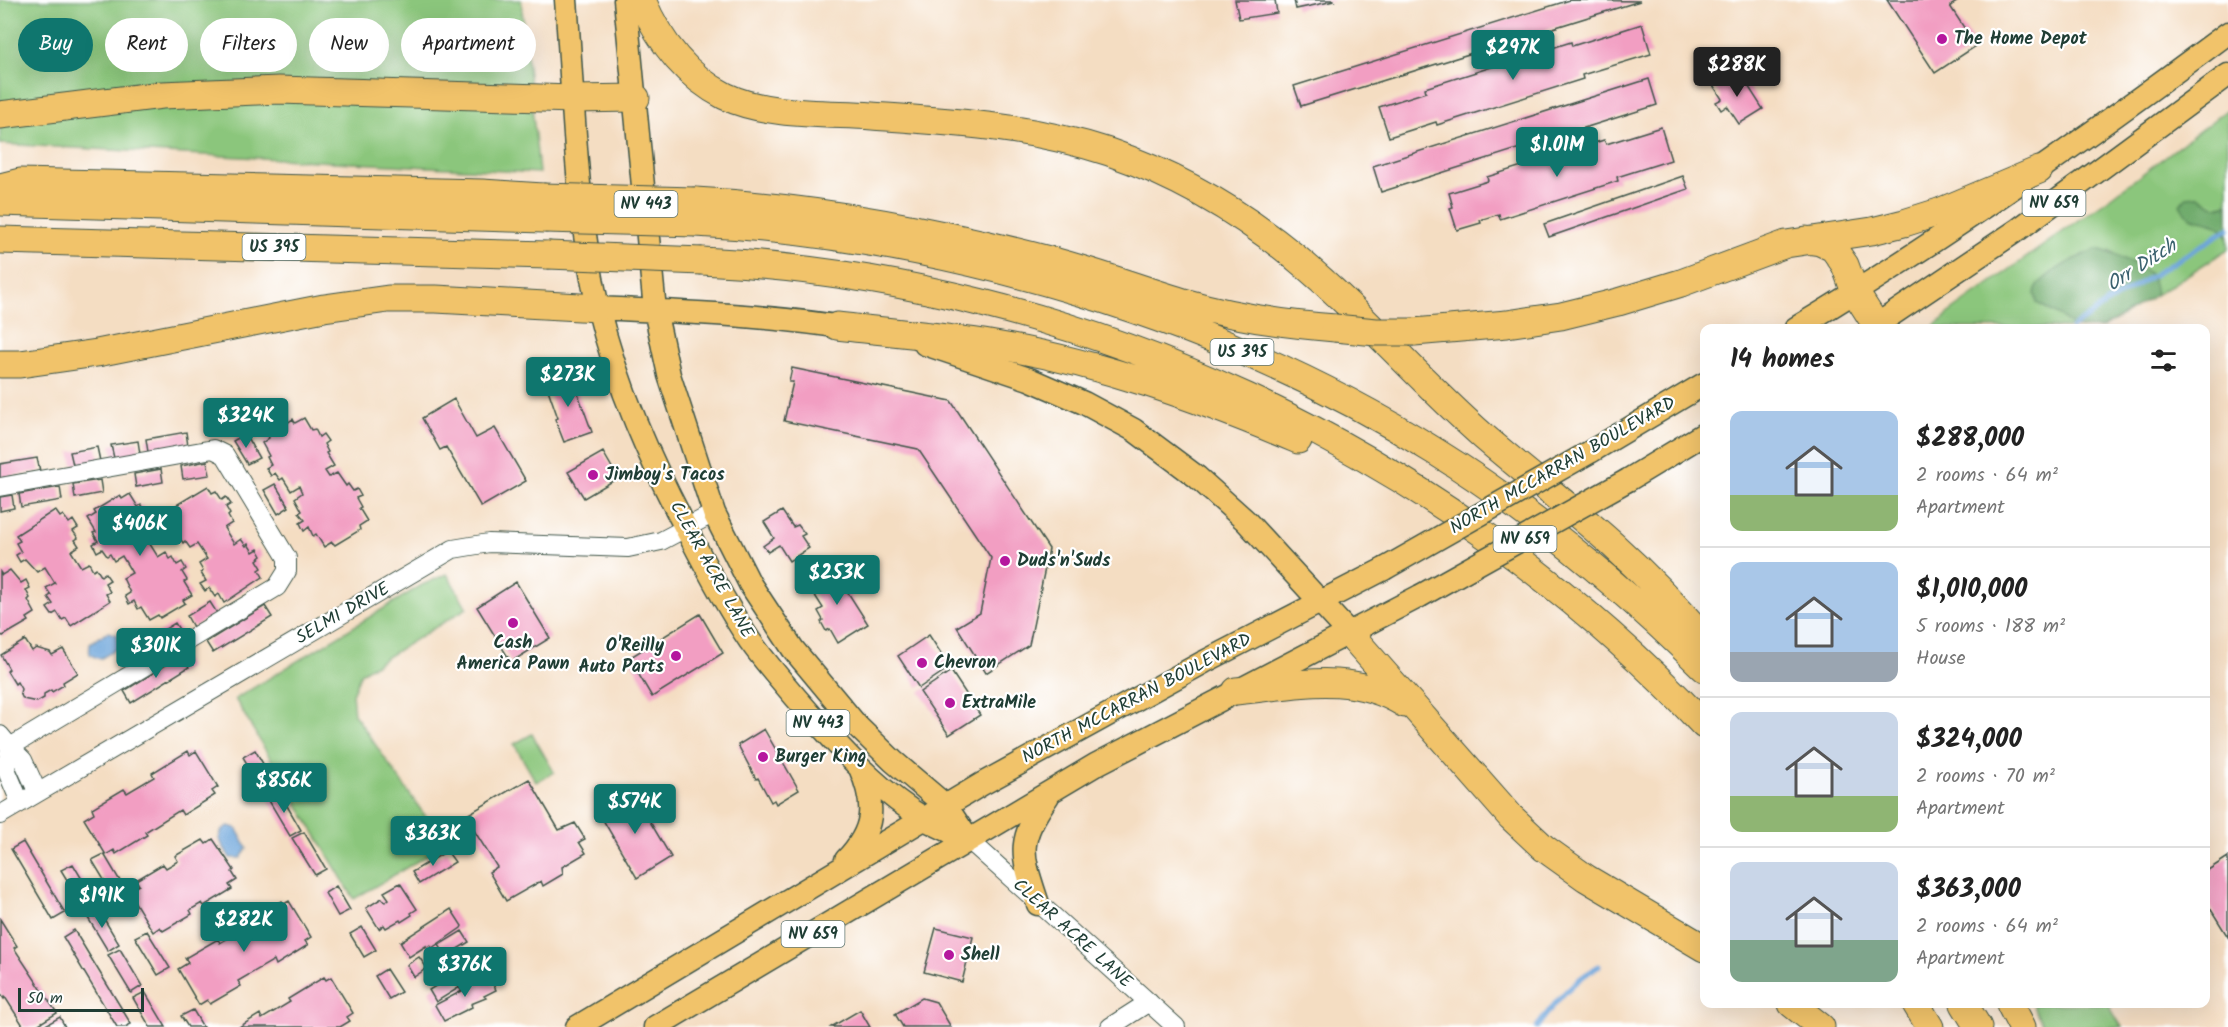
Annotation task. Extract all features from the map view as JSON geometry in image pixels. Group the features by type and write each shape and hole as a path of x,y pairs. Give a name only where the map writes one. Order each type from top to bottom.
{"highway":[{"path":"642,0 652,25 678,61 702,83 728,97 758,106 798,112 1001,126 1067,140 1111,153 1186,184 1257,228 1326,284 1461,417 1613,546 1700,634"},
{"path":"0,115 162,95 279,90 573,99 636,98"},
{"path":"695,212 808,211 908,227 1058,262 1190,303 1248,317 1376,332 1414,332 1507,324 1561,316 1618,303 1681,283 1786,244 1872,231 1939,212 2039,170"},
{"path":"0,187 20,182 482,193 544,208"},
{"name":"US 395","path":"0,202 544,208 695,212 928,254 1021,276 1127,309 1258,358 1352,403 1400,430 1437,452 1515,506 1600,572 1700,664"},
{"name":"US 395","path":"0,240 702,261 802,270 916,288 1039,319 1194,373 1315,430 1413,486 1496,542 1541,576 1611,634 1700,720"},
{"path":"1804,240 1820,242 1833,248 1845,265 1855,292 1874,324"},
{"path":"0,364 97,354 324,308 388,299 436,299 598,308"},
{"path":"837,326 995,345 1144,381 1260,424 1358,466 1496,542"},
{"path":"1349,633 1511,816 1544,848 1586,878 1700,946"},
{"path":"1236,691 1340,682 1373,688 1414,709"},
{"path":"1797,1008 1821,1027"},
{"path":"1918,1008 1930,1027"},
{"path":"1966,1008 1978,1027"},
{"path":"2012,1008 2022,1027"}],"main road":[{"name":"CLEAR ACRE LANE","path":"566,0 584,231 598,308 624,393 661,479 733,615 805,708 859,766 894,797 925,819 969,840"},
{"name":"CLEAR ACRE LANE","path":"625,0 655,310 669,375 714,513 750,584 772,619 812,673 858,727 893,761 946,806 969,840"},
{"name":"NV 659","path":"1803,324 2039,170 2228,33"},
{"name":"NV 659","path":"1882,324 2037,216 2228,75"},
{"path":"598,308 721,313 837,326 932,345 1029,379 1084,403 1134,430 1197,477 1246,521 1349,633"},
{"name":"NORTH MCCARRAN BOULEVARD","path":"577,1027 946,806 1088,725 1384,569 1700,386"},
{"name":"NV 659","path":"656,1027 1052,790 1420,596 1628,480 1700,436"},
{"path":"834,873 863,838 871,818 869,788 859,766"},
{"path":"1038,904 1025,863 1024,845 1034,817 1052,790"}],"street":[{"path":"0,486 213,448 225,454 287,558 286,571 277,587 5,741"},
{"name":"SELMI DRIVE","path":"0,814 453,549 489,543 628,548 661,541 714,513"},
{"path":"5,741 23,760 37,791"},
{"path":"5,741 6,769 20,802"},
{"name":"CLEAR ACRE LANE","path":"969,840 1176,1027"},
{"path":"1110,1027 1149,1002"}],"green space":[{"path":"0,0 521,0 523,18 401,18 401,72 528,72 539,173 0,144"},
{"path":"2228,109 2228,204 2216,206 2198,196 2209,222 2219,226 2228,236 2228,249 2156,295 2154,286 2145,273 2110,251 2037,303 2070,324 1937,324 1954,309 2113,196"},
{"path":"2199,196 2216,206 2228,204 2228,236 2212,223 2192,218 2180,205 2186,197"},
{"path":"2096,249 2109,253 2147,272 2153,280 2156,295 2109,324 2070,324 2037,303 2035,294 2043,280 2071,261"},
{"path":"447,574 467,608 361,673 352,694 354,714 423,813 448,843 354,899 235,699 422,585"},
{"path":"532,734 554,772 536,782 514,744"},
{"path":"2034,1008 2110,1008 2122,1027 2044,1027"}],"water":[{"path":"108,632 118,635 118,648 100,659 91,655 90,643"},
{"path":"228,826 236,828 247,848 241,858 230,858 219,839 222,830"}],"building":[{"path":"1235,0 1275,0 1277,13 1239,19"},
{"path":"1294,0 1333,0 1334,1 1296,9"},
{"path":"1570,0 1640,1 1301,106 1294,86"},
{"name":"The Home Depot","path":"1887,0 1960,0 1950,6 1976,46 1935,73"},
{"path":"1642,24 1651,54 1582,75 1583,79 1437,125 1436,122 1389,137 1379,107 1426,92 1425,88 1571,42 1572,46"},
{"path":"1734,72 1743,86 1747,84 1763,109 1739,124 1727,106 1721,110 1716,102 1722,99 1713,85"},
{"path":"1649,79 1657,105 1381,192 1373,166"},
{"path":"1661,127 1671,160 1617,177 1618,181 1500,219 1499,214 1480,220 1481,223 1457,230 1450,208 1453,207 1449,193 1488,181 1487,177 1604,140 1606,144"},
{"path":"1683,176 1688,189 1549,237 1544,224"},
{"path":"792,368 951,401 1049,549 1029,645 986,673 957,627 980,613 991,558 918,449 784,421 793,382 789,382"},
{"path":"570,372 592,432 564,442 545,381"},
{"path":"454,399 476,438 495,428 526,481 481,507 446,447 440,450 422,418"},
{"path":"304,418 311,430 315,429 319,437 323,434 328,441 324,444 328,452 326,453 334,466 325,471 329,477 337,473 346,486 348,484 353,491 357,489 361,496 356,498 367,521 359,526 360,530 335,545 332,542 324,547 316,534 313,536 309,527 304,531 300,523 305,520 299,513 302,511 295,498 302,493 299,486 291,491 283,478 280,480 275,473 271,476 266,468 271,465 262,443 269,438 268,435 293,419 295,423"},
{"path":"186,432 188,446 148,452 146,439"},
{"path":"245,434 259,458 247,464 233,441"},
{"path":"138,441 140,454 114,458 111,445"},
{"path":"97,447 100,461 73,465 70,452"},
{"name":"Jimboy's Tacos","path":"603,452 618,478 584,498 568,472"},
{"path":"37,458 40,471 0,478 0,464"},
{"path":"207,461 210,475 183,479 181,466"},
{"path":"161,469 163,482 136,487 134,474"},
{"path":"100,480 102,493 75,498 73,484"},
{"path":"275,484 289,507 278,514 264,490"},
{"path":"208,486 212,493 216,491 222,500 226,497 231,504 226,507 232,523 224,528 234,544 241,539 253,552 258,549 262,556 257,560 262,568 259,570 263,577 224,603 219,594 215,597 209,588 205,591 200,584 206,581 199,564 207,559 197,544 190,548 178,535 173,539 168,531 174,528 168,519 172,517 168,510"},
{"path":"60,487 62,500 21,507 19,494"},
{"path":"130,494 138,507 141,505 146,512 150,510 154,517 150,520 155,527 152,529 156,536 148,541 158,557 166,552 170,559 173,557 177,565 182,562 186,569 182,572 187,580 184,582 192,595 183,600 185,603 160,618 158,615 149,620 141,607 138,609 134,601 129,604 125,596 130,593 123,578 132,573 122,556 114,561 110,554 107,556 102,549 97,552 93,544 98,541 93,533 96,532 88,519 96,514 94,511 120,495 122,499"},
{"path":"12,495 14,508 0,511 0,497"},
{"path":"55,510 69,523 73,520 78,528 73,531 78,538 75,540 79,546 71,551 81,567 89,563 93,570 96,568 101,576 105,573 110,580 105,583 110,592 106,594 110,601 71,626 66,618 62,620 57,612 52,615 47,608 53,604 46,588 55,583 45,567 37,572 25,559 20,562 16,555 21,552 16,543 20,541 16,535"},
{"path":"782,511 793,527 798,525 805,534 801,536 809,548 789,561 779,545 768,552 763,546 774,538 764,522"},
{"path":"831,566 868,624 838,643 830,629 826,631 821,622 823,620 818,611 823,608 807,583"},
{"path":"10,570 21,583 26,580 30,588 26,590 30,598 28,600 35,613 27,618 29,621 3,636 0,634 0,572 2,575"},
{"name":"Cash America Pawn","path":"516,582 550,638 511,662 477,607"},
{"path":"210,602 217,613 193,627 187,616"},
{"path":"265,606 272,617 213,653 206,642"},
{"name":"O'Reilly Auto Parts","path":"700,614 723,653 652,697 629,658"},
{"path":"175,623 182,634 159,649 152,637"},
{"path":"929,635 950,667 919,688 898,656"},
{"path":"25,640 32,651 36,648 50,652 52,655 63,649 78,673 63,682 64,685 44,694 44,698 37,702 23,699 21,689 7,671 9,669 1,655"},
{"path":"182,655 189,667 131,703 124,691"},
{"name":"ExtraMile","path":"951,671 980,715 949,735 920,692"},
{"name":"Burger King","path":"764,729 799,790 776,804 774,800 771,802 758,778 756,779 738,745"},
{"path":"255,750 277,788 265,794 243,757"},
{"path":"188,751 190,755 196,751 218,787 212,791 215,795 183,815 180,810 145,832 147,835 116,854 114,850 106,855 84,819 94,813 92,808 124,789 127,793 154,777 152,773"},
{"path":"529,779 559,830 575,823 585,839 579,842 586,853 562,867 563,874 543,886 541,881 506,901 489,872 497,867 465,816"},
{"path":"279,792 301,830 290,836 268,799"},
{"path":"633,793 671,857 637,878 599,813"},
{"path":"304,832 326,869 315,875 292,838"},
{"path":"213,839 234,870 232,872 237,880 229,885 232,889 204,906 202,903 190,910 192,914 163,931 160,927 153,932 128,891 139,885 136,880 163,864 166,868 178,861 175,856 203,840 206,844"},
{"path":"23,842 65,913 53,920 11,849"},
{"path":"447,851 455,862 419,884 412,872"},
{"path":"104,854 126,891 115,898 92,860"},
{"path":"2228,857 2228,937 2210,908 2210,869"},
{"path":"73,864 95,901 84,908 61,870"},
{"path":"400,883 417,909 401,922 400,920 386,928 384,925 379,929 366,908 382,898 385,902 389,899 384,892"},
{"path":"336,886 350,910 338,916 325,893"},
{"path":"282,901 284,904 289,901 311,937 305,941 308,945 276,965 274,960 238,981 241,986 210,1004 207,1000 199,1005 178,969 188,963 185,958 218,939 220,943 248,926 246,923"},
{"path":"97,907 119,944 108,951 85,913"},
{"path":"451,909 462,926 461,928 432,948 430,945 426,948 426,946 409,957 400,942"},
{"path":"0,919 17,946 14,948 57,1013 34,1027 24,1027 0,993"},
{"path":"362,927 376,950 364,957 350,934"},
{"name":"Shell","path":"936,928 973,937 962,982 924,972"},
{"path":"74,930 131,1024 117,1027 63,937"},
{"path":"147,931 170,968 158,975 135,937"},
{"path":"462,931 469,942 446,956 439,945"},
{"path":"120,949 142,986 131,993 108,955"},
{"path":"419,957 427,968 414,977 407,965"},
{"path":"478,961 484,973 472,980 465,969"},
{"path":"386,969 401,992 389,999 375,976"},
{"path":"488,975 496,990 484,996 486,998 471,1004 472,1007 444,1021 435,1005 462,991 459,988 467,984 469,986"},
{"path":"452,976 460,987 436,1002 429,990"},
{"path":"324,977 326,980 331,977 353,1013 347,1017 350,1021 340,1027 239,1027 260,1014 262,1019 290,1002 288,999"},
{"path":"145,992 166,1027 150,1027 133,998"},
{"path":"922,998 936,1002 951,1027 903,1027 895,1014"},
{"path":"193,1010 203,1027 188,1027 181,1016"},
{"path":"860,1010 870,1027 831,1027"},
{"path":"60,1017 65,1027 42,1027"}],"waterway":[{"name":"Orr Ditch","path":"2078,324 2228,229"},
{"name":"Orr Ditch","path":"1537,1027 1550,1009 1580,978 1599,966"}],"place":[{"name":"The Home Depot","path":"1942,39"},
{"name":"Jimboy's Tacos","path":"593,475"},
{"name":"Duds'n'Suds","path":"1005,561"},
{"name":"Cash America Pawn","path":"513,623"},
{"name":"O'Reilly Auto Parts","path":"676,656"},
{"name":"Chevron","path":"922,663"},
{"name":"ExtraMile","path":"950,703"},
{"name":"Burger King","path":"763,757"},
{"name":"Shell","path":"949,955"}]}
